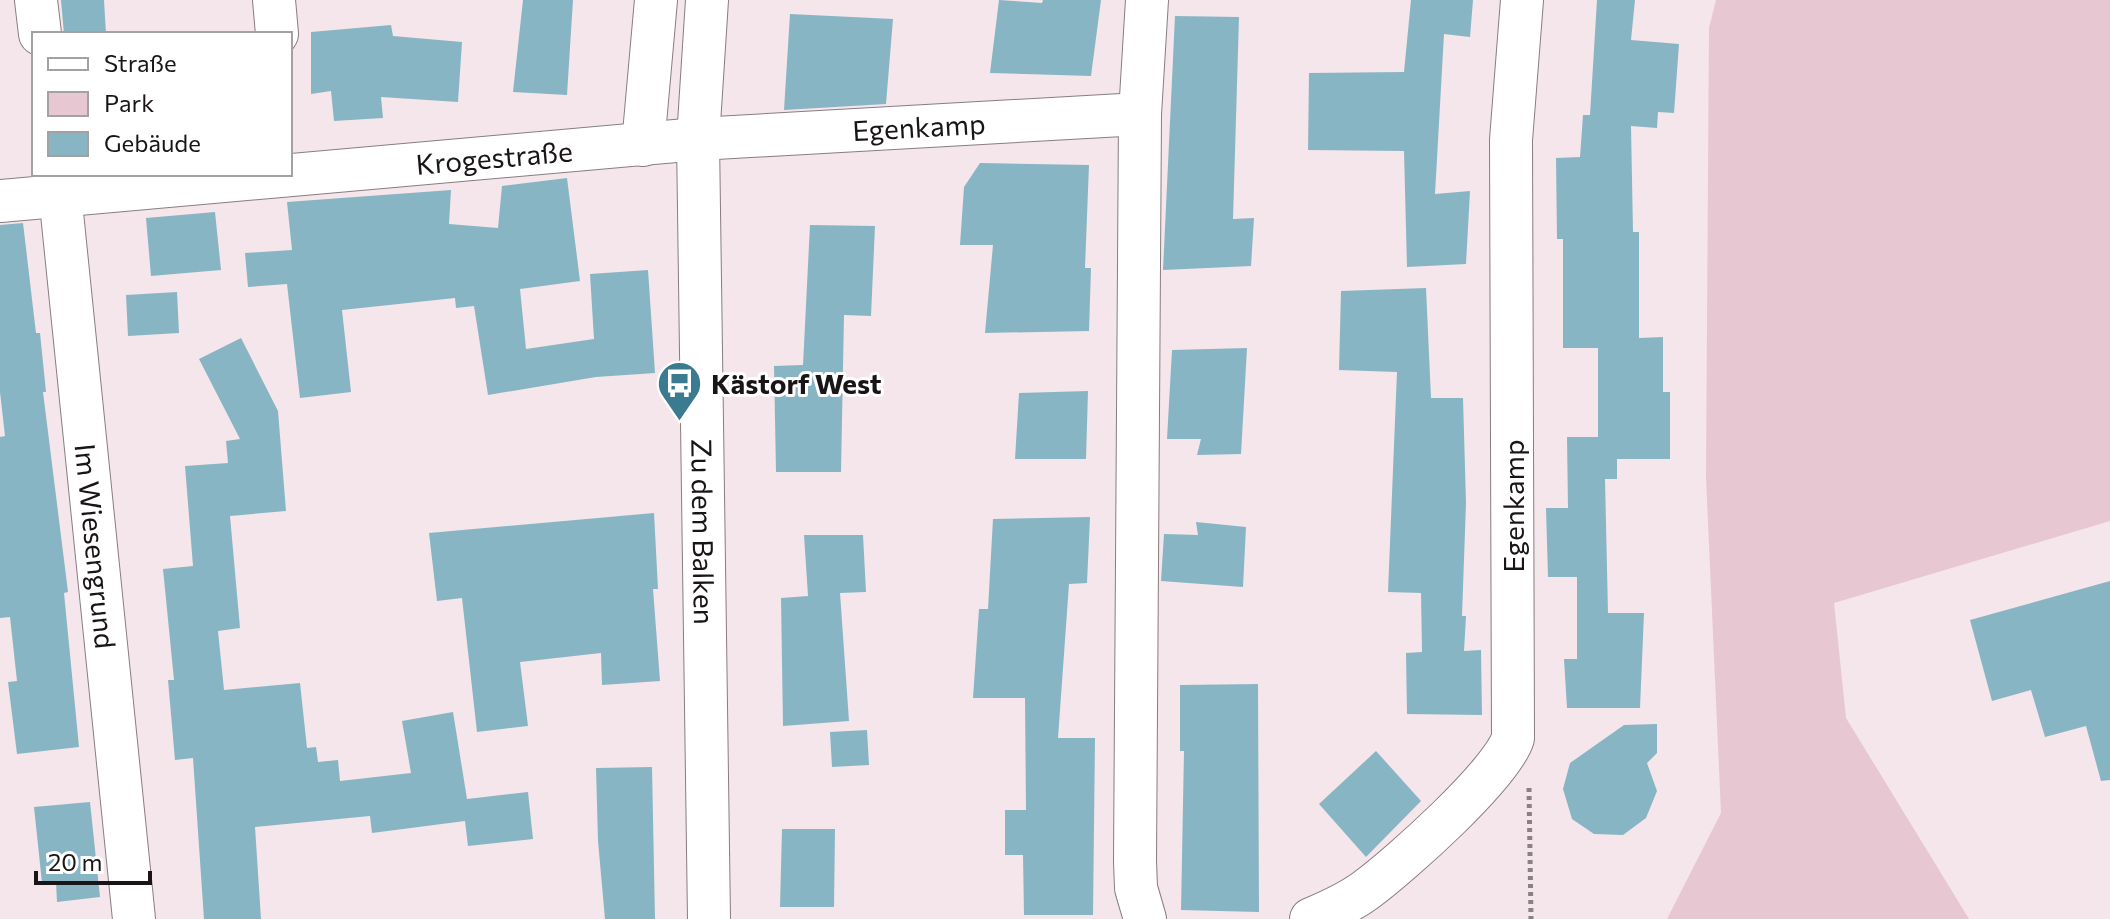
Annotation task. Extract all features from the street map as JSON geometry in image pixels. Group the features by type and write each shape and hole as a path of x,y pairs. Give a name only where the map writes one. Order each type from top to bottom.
{"street":[{"path":"36,0 40,32"},
{"path":"274,0 277,32"},
{"path":"643,145 656,0"},
{"name":"Zu dem Balken","path":"707,0 698,139 709,919"},
{"path":"1145,919 1136,888 1135,861 1140,114 1147,0"},
{"name":"Egenkamp","path":"1511,746 1514,723 1511,140 1522,0"},
{"name":"Egenkamp","path":"698,139 1140,114"},
{"name":"Krogestraße","path":"292,175 698,139"},
{"name":"Krogestraße","path":"0,201 60,186 268,176"},
{"name":"Im Wiesengrund","path":"60,186 134,919"},
{"path":"1311,919 1364,892 1388,873 1492,773 1511,746"}],"path":[{"path":"1511,746 1528,769 1531,919"}],"green space":[{"path":"1716,0 2110,0 2110,521 1834,603 1846,718 1969,919 1667,919 1721,813 1706,477 1709,28"}],"building":[{"path":"61,0 104,0 106,32 64,32"},
{"path":"523,0 573,0 567,95 513,92"},
{"path":"999,0 1042,3 1043,0 1101,0 1091,76 990,73"},
{"path":"1411,0 1473,0 1470,37 1444,34 1435,194 1470,191 1466,264 1407,267 1404,151 1308,150 1309,73 1404,72"},
{"path":"1597,0 1635,0 1631,40 1679,44 1674,113 1658,112 1657,128 1631,126 1633,232 1639,232 1639,338 1663,337 1663,392 1670,392 1670,459 1617,459 1617,479 1605,479 1608,613 1644,613 1640,708 1567,708 1564,659 1577,659 1577,577 1548,577 1546,508 1568,508 1567,437 1598,437 1598,348 1563,348 1563,239 1557,239 1556,158 1580,157 1583,115 1590,115"},
{"path":"790,14 893,19 886,104 784,110"},
{"path":"1175,16 1239,17 1233,219 1254,218 1251,266 1163,270"},
{"path":"391,25 393,36 462,42 458,102 381,97 383,118 334,121 331,91 311,94 311,32"},
{"path":"980,163 1089,165 1085,268 1091,268 1089,331 985,333 993,245 960,245 964,187"},
{"path":"567,178 580,281 520,289 526,349 594,339 590,274 648,270 655,373 596,377 488,395 474,306 456,308 455,298 342,310 351,392 300,398 287,284 248,287 245,253 292,250 287,202 451,190 449,224 498,228 502,186"},
{"path":"215,212 221,270 151,276 146,218"},
{"path":"23,223 36,333 40,333 46,392 43,392 68,592 64,593 79,747 17,754 8,682 17,681 10,617 0,618 0,437 5,436 0,392 0,225"},
{"path":"810,225 875,226 871,316 844,315 841,472 776,472 774,366 803,365"},
{"path":"1426,288 1431,398 1463,398 1466,503 1462,616 1466,616 1464,651 1481,650 1482,715 1407,714 1406,653 1422,652 1421,593 1388,592 1397,372 1339,370 1341,291"},
{"path":"177,292 179,333 128,336 126,295"},
{"path":"241,338 278,411 286,511 230,516 240,628 218,631 224,690 300,683 307,748 316,747 318,762 338,760 340,781 411,773 402,721 453,712 467,799 528,792 533,839 468,846 465,821 372,833 370,816 255,827 261,919 204,919 193,758 175,760 168,680 174,680 163,569 193,566 185,466 228,463 226,441 240,439 199,359"},
{"path":"1247,348 1241,454 1197,455 1201,439 1167,439 1172,350"},
{"path":"1088,391 1086,459 1015,459 1019,393"},
{"path":"654,513 658,589 653,589 660,681 602,685 601,653 520,662 528,726 477,732 462,598 437,601 429,533"},
{"path":"1090,517 1087,583 1069,584 1058,738 1095,738 1093,915 1024,915 1023,855 1005,855 1005,810 1026,810 1025,698 973,698 979,609 988,609 993,519"},
{"path":"1196,522 1246,527 1243,587 1161,581 1164,534 1198,535"},
{"path":"804,535 863,535 866,592 840,593 849,721 783,726 781,598 808,596"},
{"path":"2110,581 2110,780 2101,781 2086,726 2045,737 2031,690 1992,701 1970,620"},
{"path":"1258,684 1259,912 1181,910 1184,751 1180,751 1180,685"},
{"path":"1657,724 1657,753 1647,763 1657,791 1646,818 1623,835 1594,834 1572,819 1563,789 1570,763 1624,725"},
{"path":"867,730 869,765 832,767 830,732"},
{"path":"1376,751 1421,801 1366,857 1319,804"},
{"path":"652,767 655,919 605,919 596,768"},
{"path":"90,802 100,897 57,902 56,882 42,883 34,807"},
{"path":"782,829 835,829 834,907 780,907"}],"place":[{"name":"Kästorf West","path":"680,422"}]}
